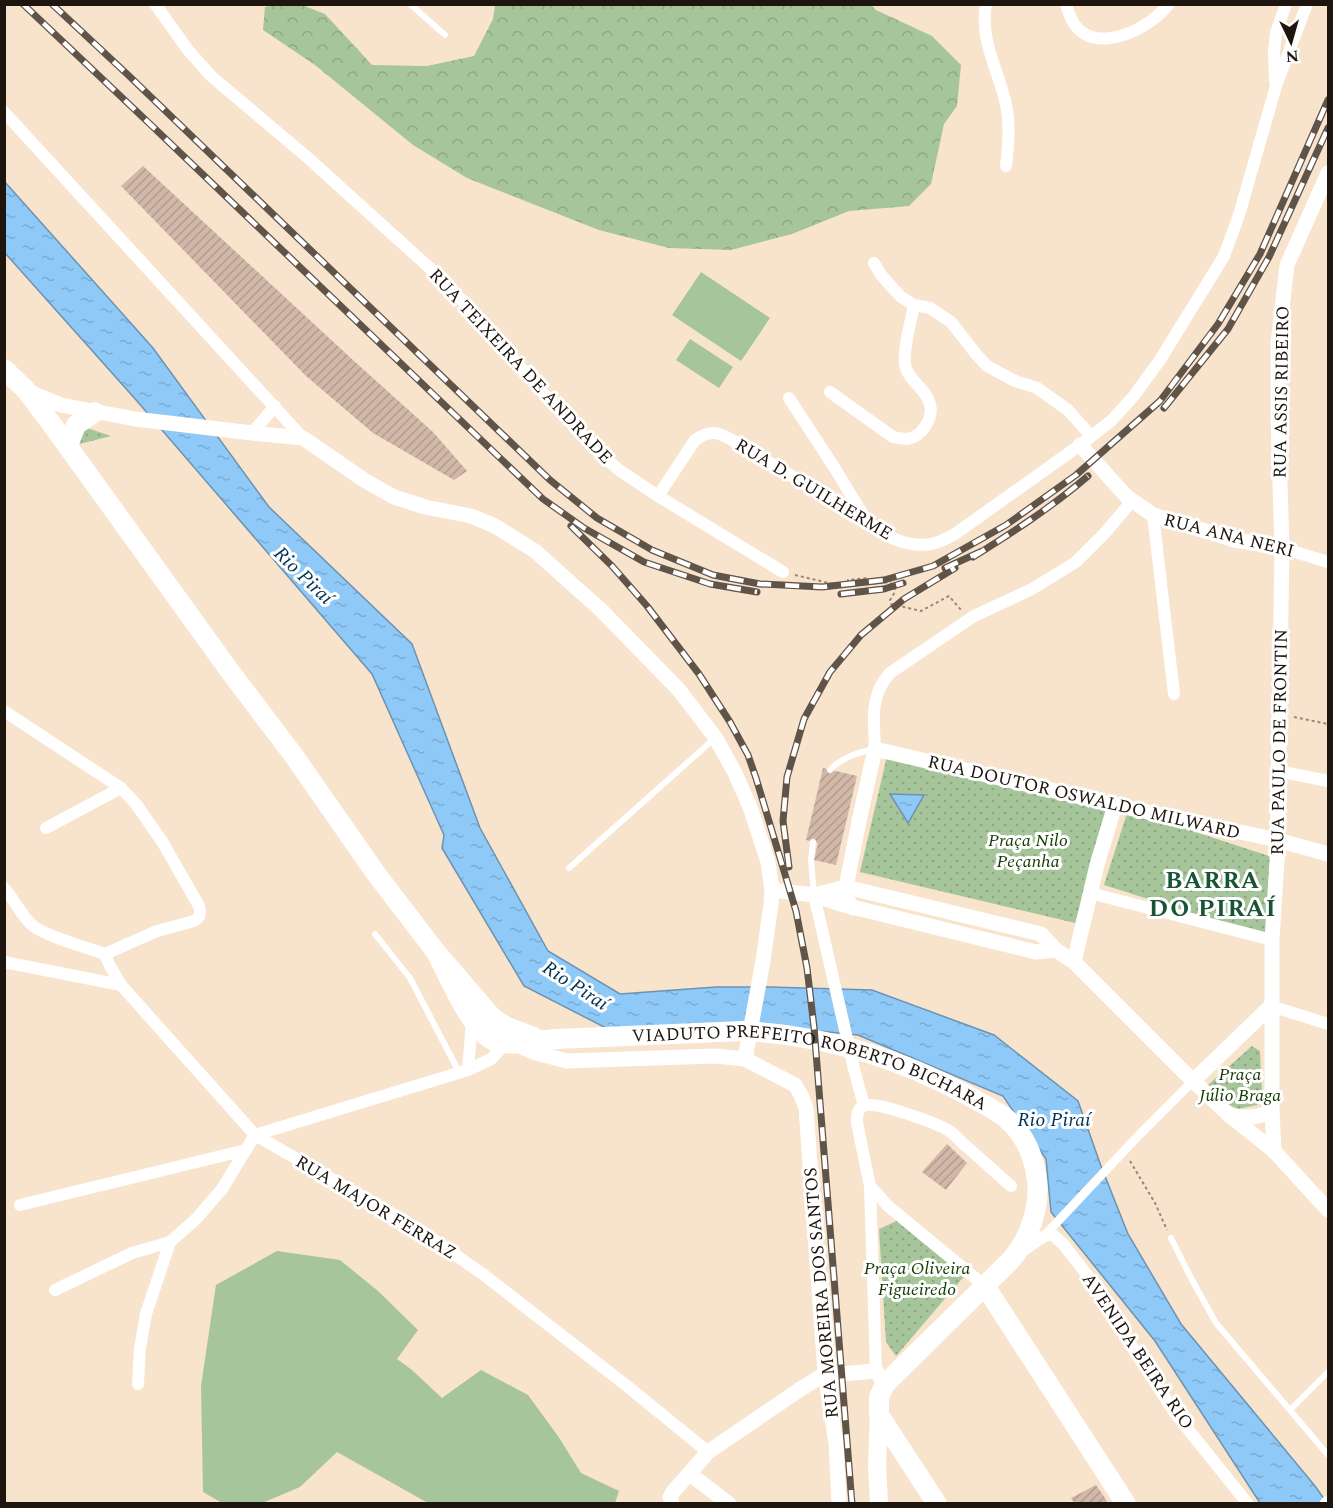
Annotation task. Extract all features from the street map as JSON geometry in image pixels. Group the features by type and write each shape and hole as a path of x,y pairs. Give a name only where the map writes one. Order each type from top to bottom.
{"main road":[{"path":"4,369 26,390 68,446 229,670 294,756 377,875 436,952 479,1016 484,1034 494,1041 510,1039"},
{"path":"68,446 76,425 95,412"},
{"name":"VIADUTO PREFEITO ROBERTO BICHARA","path":"510,1039 550,1040 743,1031 808,1038 847,1046 912,1068 956,1089 1008,1120 1024,1139 1034,1161 1038,1188 1035,1212 1042,1231 985,1286 880,1377"},
{"path":"985,1286 1126,1503"},
{"path":"879,1503 877,1465 880,1377"},
{"path":"879,1415 937,1503"}],"street":[{"name":"RUA TEIXEIRA DE ANDRADE","path":"155,4 188,50 211,76 307,157 443,280 599,453 619,470 658,496 783,572"},
{"path":"986,4 989,55 1007,110 1009,137 1006,166"},
{"path":"1066,4 1073,22 1080,30 1100,39 1129,34 1150,22 1170,4"},
{"path":"1276,86 1274,52 1276,33 1286,4"},
{"path":"1276,86 1307,4"},
{"name":"RUA D. GUILHERME","path":"658,496 695,440 704,434 717,432 891,537 910,544 925,546 939,543 955,534 1086,444 1133,397 1160,360 1224,256 1239,215 1276,86"},
{"path":"4,112 303,438 364,480 394,497 425,507 471,516 495,526 535,551 602,610 678,690 715,737 750,807 768,862 772,890 763,961 745,1059 715,1056 567,1061 536,1053 510,1039 491,1059 464,1071 255,1135 222,1189 196,1219 170,1242 132,1253 55,1290"},
{"name":"RUA ASSIS RIBEIRO","path":"1282,548 1278,343 1284,284 1287,265 1329,173"},
{"path":"874,264 901,297 914,304 930,308 951,322 987,366 1015,381 1037,388 1068,410 1086,444"},
{"path":"830,392 893,436 908,439 920,432 928,423 931,409 928,398 908,375 906,368 908,337 914,304"},
{"path":"26,390 61,405 135,419 303,438"},
{"path":"789,398 867,522"},
{"path":"250,433 275,406"},
{"name":"RUA ANA NERI","path":"1086,444 1130,499 1153,515 1235,540 1282,548 1329,562"},
{"path":"853,908 845,892 875,749 874,712 881,684 890,673 974,615 1032,589 1076,562 1104,534 1130,499"},
{"path":"1153,515 1174,693"},
{"name":"RUA PAULO DE FRONTIN","path":"1274,1151 1271,1006 1277,840 1282,548"},
{"path":"4,711 121,788 136,804 163,843 200,910 198,919 194,921 157,931 105,954 35,927 27,920 4,888"},
{"name":"RUA DOUTOR OSWALDO MILWARD","path":"875,749 1277,840 1329,854"},
{"path":"1278,771 1329,781"},
{"path":"46,828 121,788"},
{"path":"1074,962 1090,893 1115,805"},
{"path":"814,895 846,887 1041,934 1056,950 1074,962 1193,1082 1274,1151 1329,1209"},
{"path":"772,890 814,895 853,908 1036,952 1056,950"},
{"path":"1090,893 1272,940"},
{"path":"814,895 864,1106"},
{"name":"RUA MAJOR FERRAZ","path":"105,954 121,985 255,1135 417,1228 465,1261 708,1452"},
{"path":"4,962 121,985"},
{"path":"1042,1231 1271,1006 1329,1024"},
{"path":"464,1071 479,1016"},
{"name":"RUA MOREIRA DOS SANTOS","path":"745,1059 795,1085 806,1108 825,1374 836,1443 839,1503"},
{"path":"672,1503 670,1497 673,1492 708,1452 798,1390 825,1374 880,1377 873,1295 870,1186 857,1123 858,1111 864,1106 874,1105 911,1115 949,1131 1011,1186"},
{"path":"1229,1115 1251,1118 1272,1110"},
{"path":"20,1205 246,1150"},
{"path":"870,1186 888,1206 985,1286"},
{"path":"872,1218 888,1206"},
{"name":"AVENIDA BEIRA RIO","path":"1042,1231 1057,1238 1077,1260 1098,1289 1175,1413 1248,1503"},
{"path":"138,1384 140,1348 146,1314 170,1242"},
{"path":"690,1474 729,1503"}],"lane":[{"path":"410,4 445,35"},
{"path":"569,868 715,737"},
{"path":"830,770 848,758 875,749"},
{"path":"813,842 811,860 814,895"},
{"path":"375,934 411,978 464,1071"},
{"path":"1170,1238 1216,1323 1329,1455"},
{"path":"1290,1410 1329,1372"}],"path":[{"path":"783,572 833,584 868,580 868,578 848,580 849,586 889,582 894,584 895,588 890,600 891,604 921,611 949,596 957,604"},
{"path":"1279,714 1329,724"},
{"path":"1128,1157 1155,1203 1170,1238"}],"green space":[{"path":"302,5 325,14 372,65 427,66 474,56 493,19 495,5 871,5 876,10 932,36 961,65 957,106 944,124 931,184 909,206 849,211 792,234 731,250 669,248 599,230 467,178 413,145 315,65 263,30 265,7"},
{"path":"701,272 770,318 741,361 672,315"},
{"path":"690,339 733,367 719,388 676,360"},
{"path":"84,427 111,436 72,446"},
{"name":"Praça Nilo Peçanha","path":"887,756 1111,809 1075,923 860,872"},
{"path":"1128,810 1275,858 1271,938 1104,885"},
{"name":"Praça Júlio Braga","path":"1252,1046 1260,1051 1262,1094 1257,1105 1238,1109 1219,1100 1208,1085"},
{"name":"Praça Oliveira Figueiredo","path":"901,1219 966,1274 896,1356 886,1342 879,1229"},
{"path":"277,1251 340,1260 378,1291 418,1330 397,1359 442,1398 481,1370 528,1395 581,1473 619,1491 615,1503 428,1503 337,1452 300,1487 262,1503 222,1503 203,1492 201,1386 216,1285"}],"water":[{"name":"Rio Piraí","path":"4,181 153,348 269,507 412,644 480,828 548,951 620,994 716,987 872,990 994,1035 1078,1101 1128,1234 1181,1324 1327,1503 1260,1503 1155,1341 1051,1212 1046,1159 1003,1096 858,1035 759,1025 608,1029 524,986 442,848 444,835 372,674 137,401 5,253"},
{"path":"890,794 924,795 908,823"}],"building":[{"path":"143,166 433,432 467,471 454,480 373,433 306,376 121,186"},
{"path":"823,768 857,776 836,865 814,860 818,843 806,840"},
{"path":"947,1144 967,1163 946,1190 922,1172"},
{"path":"1096,1485 1107,1501 1103,1504 1075,1504 1071,1498"}],"railway":[{"path":"23,4 543,499 584,528 644,562 710,584 757,592"},
{"path":"52,4 550,480 597,518 652,550 713,575 760,584 822,587 884,580 933,566 1006,525 1076,475 1160,401 1218,324 1260,254 1328,100"},
{"path":"1164,408 1228,329 1269,257 1328,128"},
{"path":"973,557 1046,509 1088,476"},
{"path":"571,526 612,566 647,606 699,674 730,722 748,755 796,911 807,968 814,1027 852,1504"},
{"path":"945,568 980,552"},
{"path":"789,867 783,821 787,777 804,719 830,672 861,635 904,599 955,568"},
{"path":"841,594 884,589 903,583"}],"district":[{"name":"BARRA DO PIRAÍ","path":"1213,894"}]}
